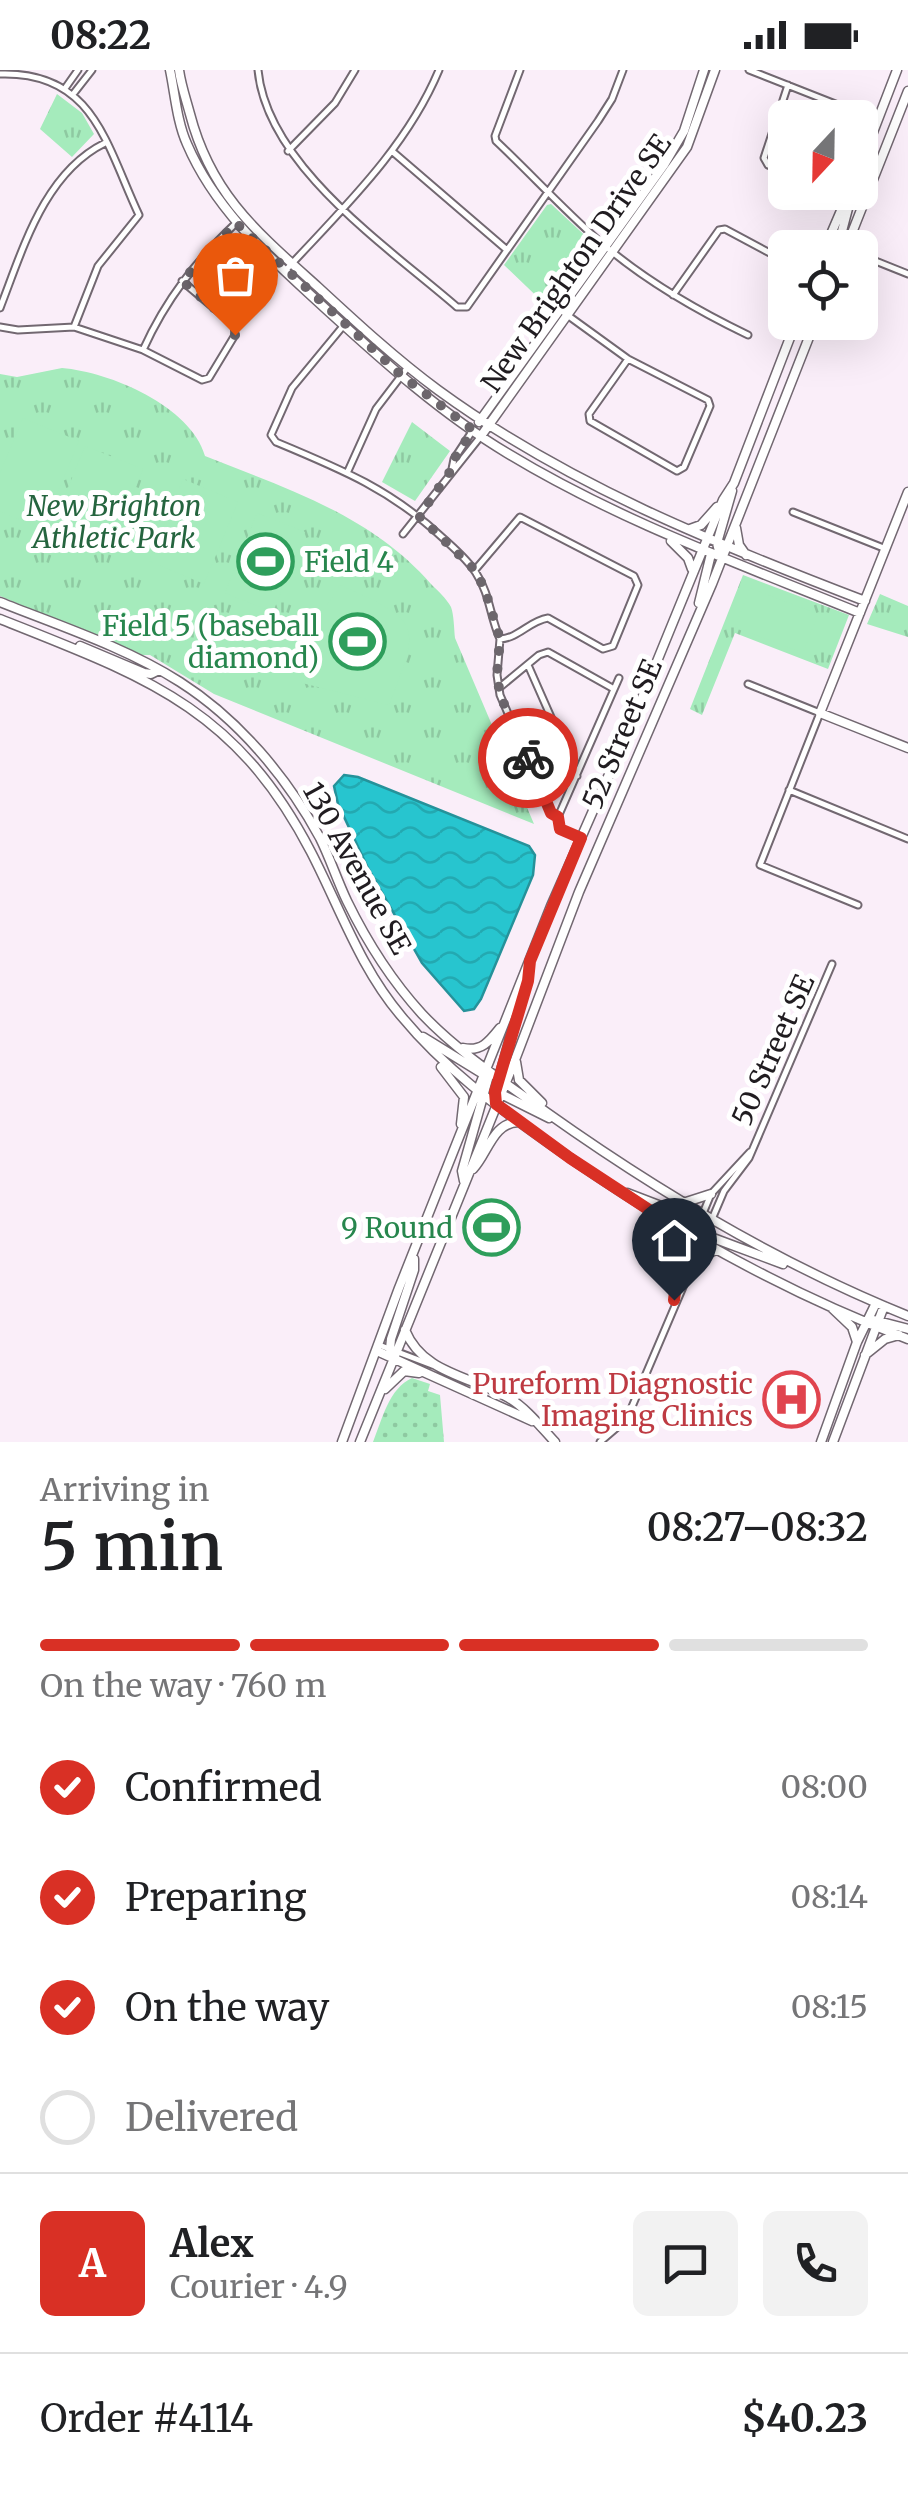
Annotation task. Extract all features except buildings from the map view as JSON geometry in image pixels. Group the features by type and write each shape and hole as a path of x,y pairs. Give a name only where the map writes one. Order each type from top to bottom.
{"main road":[{"name":"New Brighton Drive SE","path":"170,70 186,142 206,182 344,325 401,375 477,433 568,488 664,535 860,613"},
{"name":"New Brighton Drive SE","path":"180,70 197,140 239,220"},
{"name":"New Brighton Drive SE","path":"609,249 684,130 704,70"},
{"name":"New Brighton Drive SE","path":"477,433 686,147 714,70"},
{"path":"878,121 898,70"},
{"path":"852,230 908,91"},
{"name":"New Brighton Drive SE","path":"288,267 408,367 485,422 613,496 746,556 865,602"},
{"name":"52 Street SE","path":"492,1085 505,1022 692,570 707,553 707,538 734,484 789,340"},
{"path":"722,545 736,524 808,340"},
{"path":"721,559 734,484"},
{"path":"908,492 820,712 908,748"},
{"path":"688,530 708,519 723,500"},
{"path":"736,524 737,540 746,556"},
{"path":"664,535 683,551 692,570"},
{"path":"696,617 707,553"},
{"name":"52 Street SE","path":"342,1442 456,1149 492,1085 516,1060 579,892 721,559"},
{"path":"712,584 723,571 737,565"},
{"name":"130 Avenue SE","path":"0,602 159,670 224,715 272,766 320,838 347,902 372,946 421,1013 492,1085 496,1104 663,1219 829,1305 904,1337"},
{"name":"130 Avenue SE","path":"0,619 123,668 174,696 226,737 270,784 293,819 356,948 384,993 442,1063 559,1121 701,1218"},
{"path":"57,642 90,649 151,674 159,670 163,683 174,696"},
{"path":"465,1184 462,1171 528,981 530,961"},
{"path":"384,993 396,1018 464,1096 465,1111 456,1149"},
{"path":"454,1044 480,1049 505,1022"},
{"path":"413,1030 492,1085"},
{"path":"516,1060 523,1086 559,1121"},
{"path":"394,1353 496,1104"},
{"path":"470,1172 497,1132 510,1122 520,1122"},
{"path":"621,1192 712,1220 797,1266 908,1316"},
{"path":"683,1203 711,1194"},
{"path":"663,1219 690,1256 718,1249"},
{"path":"700,1238 797,1266"},
{"path":"360,1442 394,1353 414,1270 414,1254"},
{"path":"829,1305 852,1327 857,1342"},
{"path":"833,1442 880,1305"},
{"path":"874,1322 908,1329"},
{"path":"821,1442 857,1342 874,1322"},
{"path":"405,1330 429,1370"},
{"path":"862,1358 885,1340 904,1337"},
{"path":"378,1348 511,1399 556,1442"},
{"path":"379,1396 404,1372 429,1370"}],"street":[{"path":"66,87 78,70"},
{"path":"74,94 92,70"},
{"path":"258,70 265,104 288,151 318,185 457,307 467,307 550,192 612,98 623,70"},
{"path":"288,151 335,103 354,73 345,70"},
{"path":"288,267 392,152 417,114 438,70"},
{"path":"520,70 494,136 609,249 673,295 748,335"},
{"path":"750,70 826,100"},
{"path":"0,85 1,74 40,78 74,94 98,125 139,215 98,266 74,328"},
{"path":"783,100 788,85"},
{"path":"0,308 44,202 72,166 105,143"},
{"path":"392,152 507,250"},
{"path":"143,350 166,302 239,220"},
{"path":"673,295 719,230 725,229 768,253"},
{"path":"878,263 908,274"},
{"path":"0,327 74,328 143,350 202,380 209,378 235,335 234,325 182,281"},
{"path":"563,312 628,359 708,400 710,406 684,468 678,471 590,421 589,414 628,359"},
{"path":"351,317 292,388 271,435 276,442 348,470 395,497 475,570 491,604 500,639 499,688 551,813 558,817"},
{"path":"348,470 376,409 408,367"},
{"path":"403,534 452,469 454,459 477,433"},
{"path":"793,512 886,549"},
{"path":"475,570 520,517 634,576 638,585 614,646 603,649 548,618 510,638 500,639"},
{"path":"499,688 548,652 615,689"},
{"path":"528,666 578,776"},
{"path":"581,838 560,829 558,817 620,678"},
{"path":"748,684 820,712 760,865 858,906"},
{"path":"789,790 908,839"},
{"name":"50 Street SE","path":"600,1442 631,1410 677,1295 674,1288 724,1191 743,1169 832,964"},
{"name":"50 Street SE","path":"700,1238 701,1218 711,1194 750,1152"}],"green space":[{"path":"57,94 82,113 94,134 72,157 40,129"},
{"path":"551,204 592,242 595,251 552,311 504,265"},
{"name":"New Brighton Athletic Park","path":"62,368 103,376 146,395 184,422 205,456 326,506 407,560 451,607 455,638 534,824 214,694 150,655 136,655 0,596 0,374 17,377"},
{"path":"23,418 79,441 42,529 0,511 0,473"},
{"path":"412,422 450,451 415,501 382,482"},
{"path":"85,446 143,469 107,556 50,532"},
{"path":"183,479 238,502 204,584 149,561"},
{"name":"Field 4","path":"257,513 305,532 273,612 225,593"},
{"path":"743,575 849,615 828,669 735,633 702,715 690,709"},
{"name":"Field 5 (baseball diamond)","path":"340,585 387,608 407,628 406,657 389,705 302,683 295,667 309,633"},
{"path":"750,588 818,614 803,653 735,627"},
{"path":"880,594 908,606 908,637 867,624"},
{"path":"412,1378 430,1384 428,1391 440,1395 444,1442 373,1442 392,1397"}],"water":[{"path":"344,775 358,777 529,846 535,855 533,875 474,1009 464,1011 422,963 367,866 338,804 334,786"}],"way so far":[{"path":"235,335 234,325 182,281 236,223 401,375 473,430 419,516 475,570 485,590 500,639 500,695 528,758"}],"place":[{"name":"Field 4","path":"265,562"},
{"name":"Field 5 (baseball diamond)","path":"358,642"},
{"name":"9 Round","path":"492,1228"},
{"name":"Pureform Diagnostic Imaging Clinics","path":"792,1400"}],"route":[{"path":"528,758 551,813 558,817 560,829 581,838 530,961 528,981 495,1092 496,1104 663,1219 686,1253 677,1276 674,1300"}]}
